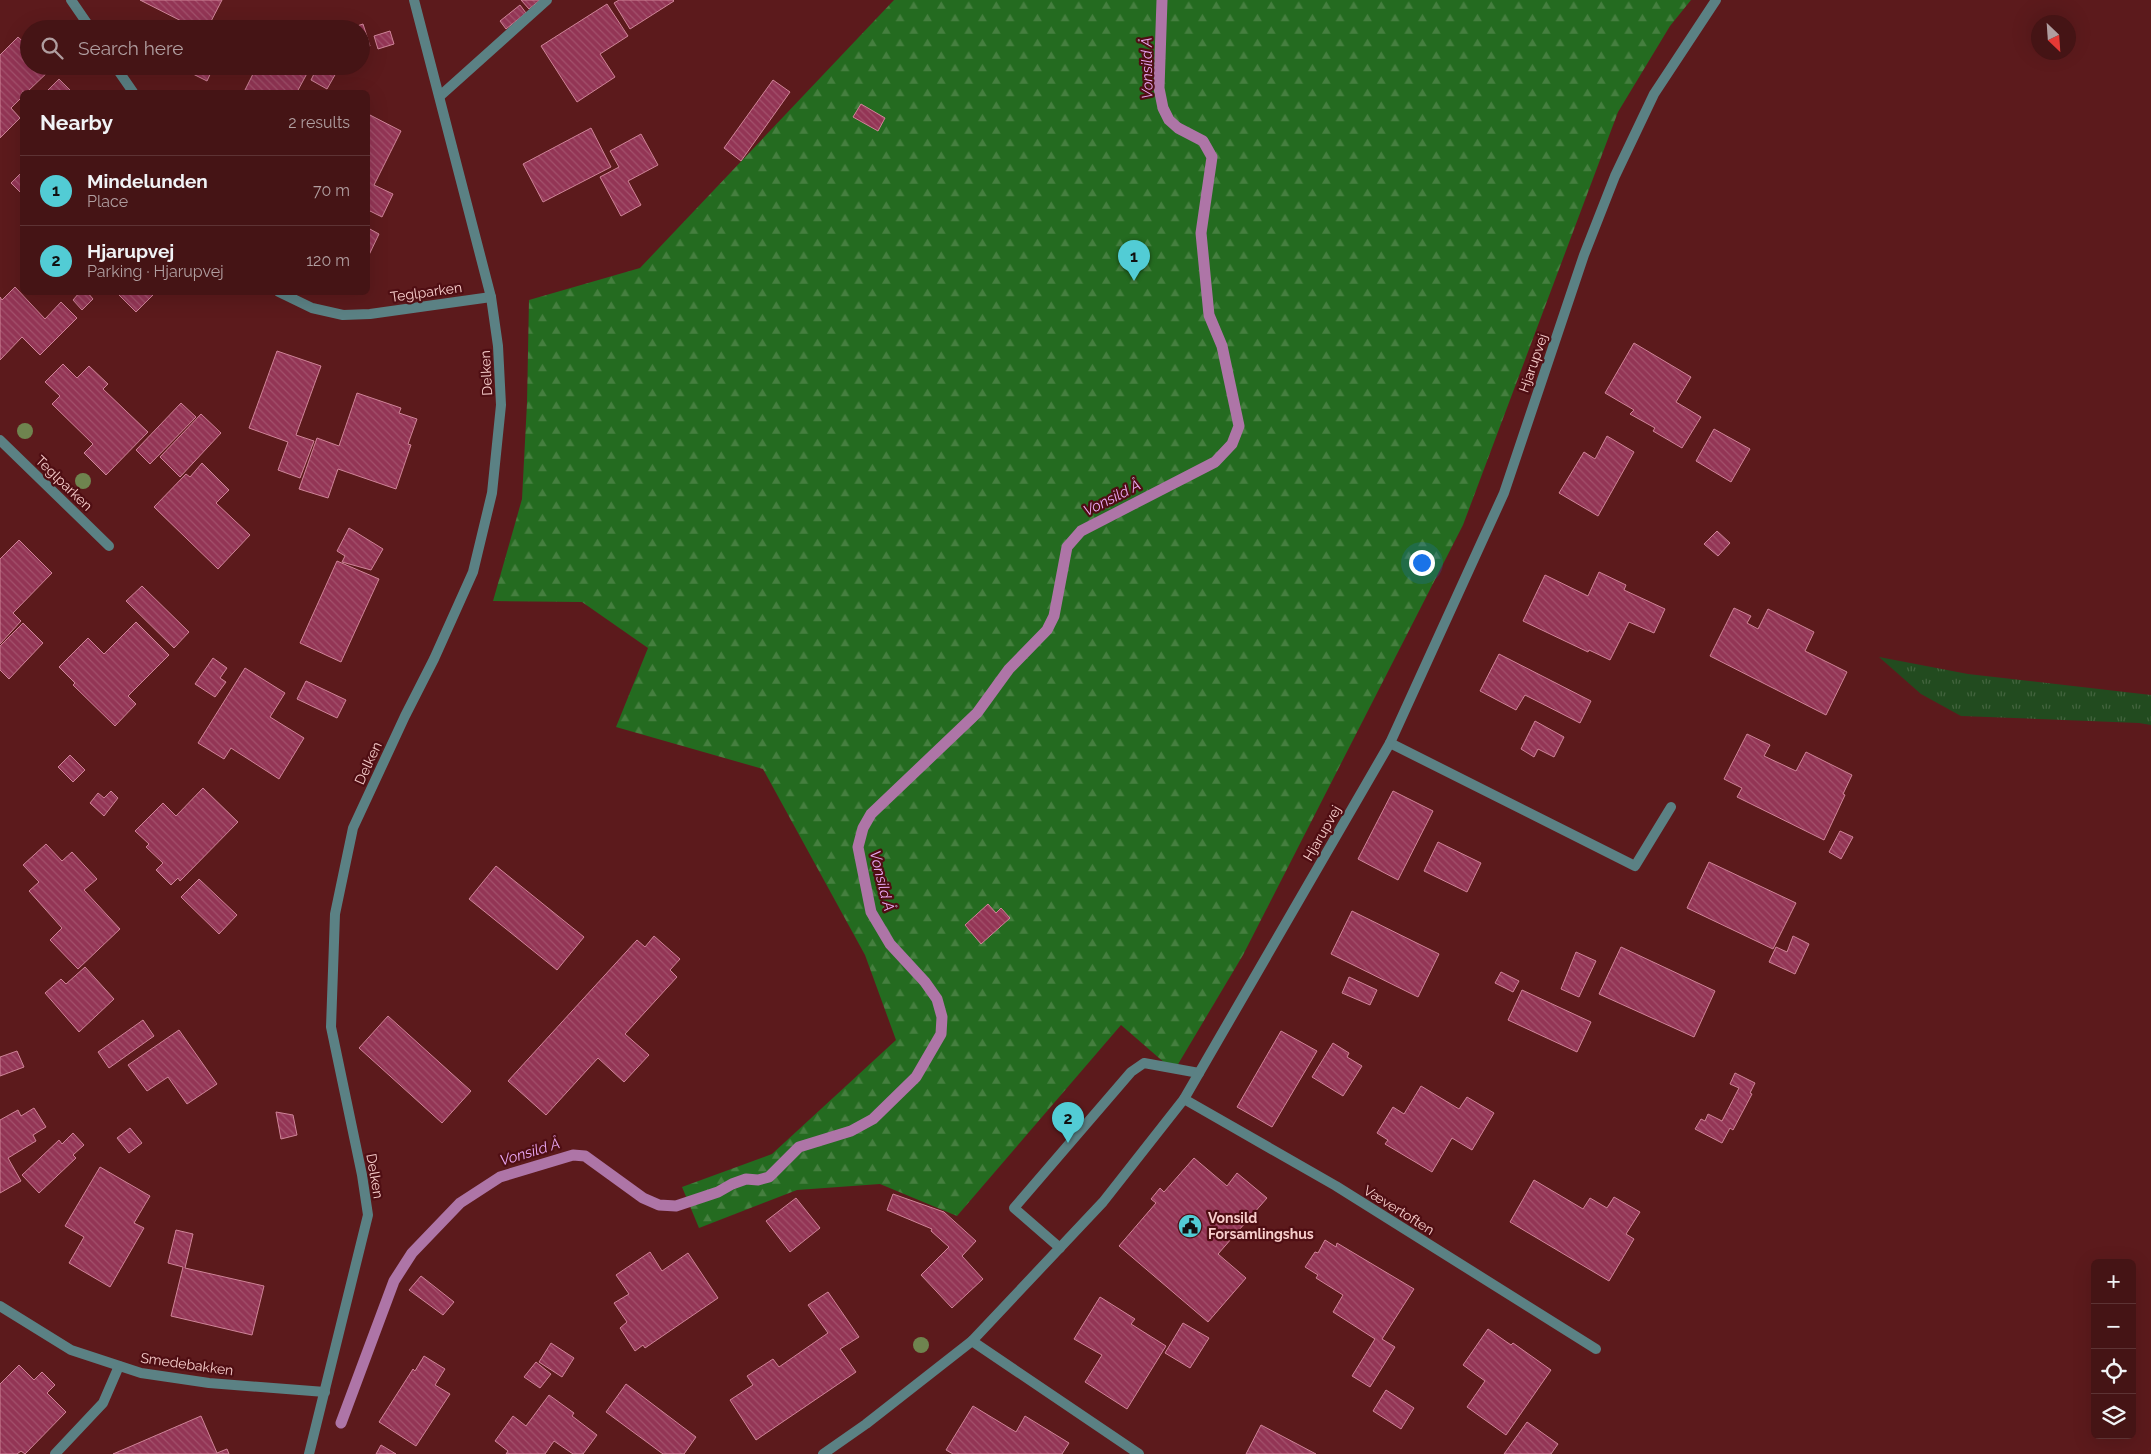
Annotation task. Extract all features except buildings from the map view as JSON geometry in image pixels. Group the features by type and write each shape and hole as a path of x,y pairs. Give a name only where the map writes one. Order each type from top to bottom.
{"street":[{"path":"71,0 84,20"},
{"name":"Delken","path":"309,1454 368,1214 362,1175 331,1027 335,914 353,828 405,716 434,659 473,572 492,493 501,405 498,346 491,297 414,0"},
{"path":"440,96 547,0"},
{"name":"Hjarupvej","path":"823,1454 866,1424 972,1341 1103,1202 1184,1099 1390,743 1504,493 1584,255 1615,176 1654,94 1716,0"},
{"path":"122,75 132,90"},
{"name":"Teglparken","path":"285,295 312,308 343,315 370,314 491,297"},
{"name":"Teglparken","path":"0,440 110,546"},
{"path":"1390,743 1635,866 1671,807"},
{"path":"1060,1248 1014,1208 1130,1072 1144,1063 1199,1073"},
{"name":"Vævertoften","path":"1184,1099 1336,1186 1596,1349"},
{"name":"Smedebakken","path":"0,1306 71,1350 141,1373 209,1383 325,1392"},
{"path":"972,1341 1139,1454"},
{"path":"55,1454 103,1404 119,1366"}],"green space":[{"path":"894,0 1691,0 1670,26 1618,112 1463,525 1243,955 1174,1071 1121,1025 957,1216 880,1184 797,1190 699,1228 682,1187 772,1154 896,1040 865,955 763,769 616,727 648,648 582,602 493,601 522,499 527,403 529,300 640,268"},
{"path":"1879,657 1968,674 2151,695 2151,725 1961,716 1921,694"}],"waterway":[{"name":"Vonsild Å","path":"341,1423 394,1281 412,1253 460,1203 500,1177 573,1155 585,1156 643,1198 659,1205 676,1206 718,1192 746,1179 758,1180 769,1177 799,1147 851,1131 873,1119 916,1077 941,1034 942,1017 937,999 925,982 890,944 871,912 858,847 863,828 871,814 977,713 1009,669 1047,630 1054,616 1067,547 1081,531 1215,462 1232,444 1239,426 1222,346 1209,315 1201,233 1212,157 1203,141 1178,128 1169,120 1163,108 1159,88 1162,0"}],"place":[{"name":"Mindelunden","path":"1134,281"},
{"name":"Hjarupvej","path":"1068,1143"},
{"name":"Vonsild Forsamlingshus","path":"1190,1226"}]}
